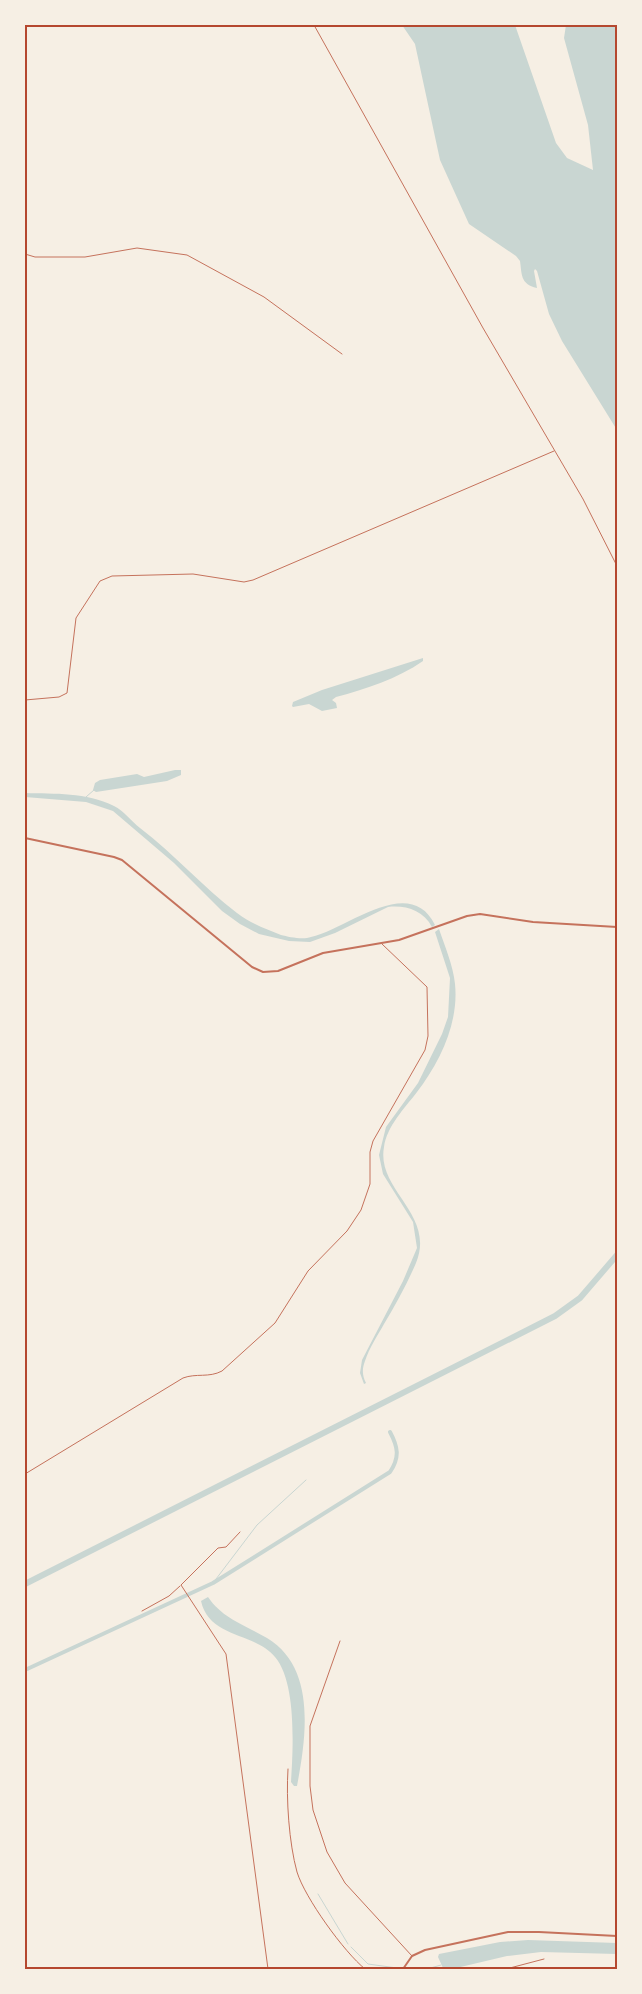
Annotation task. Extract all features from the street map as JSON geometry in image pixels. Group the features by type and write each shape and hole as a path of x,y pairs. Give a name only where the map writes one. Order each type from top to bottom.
{"street":[{"path":"314,25 554,451 583,499 617,566"},
{"path":"25,254 85,257 138,248 187,256 264,297 342,354"},
{"path":"25,700 60,697 67,693 74,624 92,592 102,579 112,576 193,574 237,581 253,580 554,451"},
{"path":"25,838 122,860 252,967 259,970 278,971 335,950 382,944 480,914 533,922 617,927"},
{"path":"25,1474 183,1378 195,1374 214,1375 222,1371 275,1323 312,1265 353,1223 369,1190 370,1152 373,1141 386,1115 417,1068 425,1050 428,1036 427,987 382,944"},
{"path":"142,1611 169,1596 218,1548 226,1547 240,1532"},
{"path":"182,1585 226,1654 268,1969"},
{"path":"340,1641 310,1726 310,1786 313,1810 321,1837 344,1883 373,1916 406,1947 412,1956"},
{"path":"288,1769 289,1818 298,1874 346,1953 365,1969"},
{"path":"403,1969 412,1956 425,1950 514,1932 617,1936"},
{"path":"506,1969 544,1959"}],"shaded area":[{"path":"402,25 515,25 556,143 567,158 593,170 588,125 564,38 566,25 617,25 617,430 562,341 549,314 537,271 535,269 534,271 537,288 527,284 523,278 520,261 516,256 469,224 440,160 415,44"},
{"path":"423,658 423,661 392,678 336,697 332,700 336,703 337,708 322,711 309,704 292,706 293,702 322,690"},
{"path":"181,770 181,775 167,781 96,792 93,790 95,783 100,780 137,774 144,777"},
{"path":"25,793 81,796 103,801 118,808 242,917 281,935 308,938 326,932 377,908 394,904 410,904 424,910 435,925 432,927 424,916 413,910 401,907 388,907 335,933 310,942 289,941 259,934 240,924 222,911 174,863 113,811 86,802 25,797"},
{"path":"439,929 451,963 455,984 454,1013 451,1027 433,1068 392,1125 384,1147 384,1162 388,1176 413,1216 418,1230 420,1246 416,1263 409,1279 367,1356 363,1369 366,1383 364,1384 360,1373 362,1360 403,1281 417,1248 413,1222 383,1174 379,1155 386,1127 418,1083 442,1034 448,1017 450,978 435,932"},
{"path":"208,1597 220,1611 267,1638 283,1651 294,1667 301,1685 305,1726 297,1786 294,1786 291,1782 292,1717 287,1683 282,1668 275,1657 266,1649 233,1634 213,1622 206,1613 201,1601"},
{"path":"528,1940 617,1943 617,1954 541,1952 507,1956 452,1969 443,1968 438,1957 439,1954 500,1942"}],"waterway":[{"path":"86,797 94,790"},
{"path":"25,1584 555,1316 580,1298 617,1255"},
{"path":"25,1670 213,1583 390,1472 397,1457 395,1442 390,1432"},
{"path":"213,1583 257,1525 306,1480"},
{"path":"318,1894 348,1944"},
{"path":"351,1947 368,1964 397,1968"},
{"path":"427,1969 441,1965"}]}
